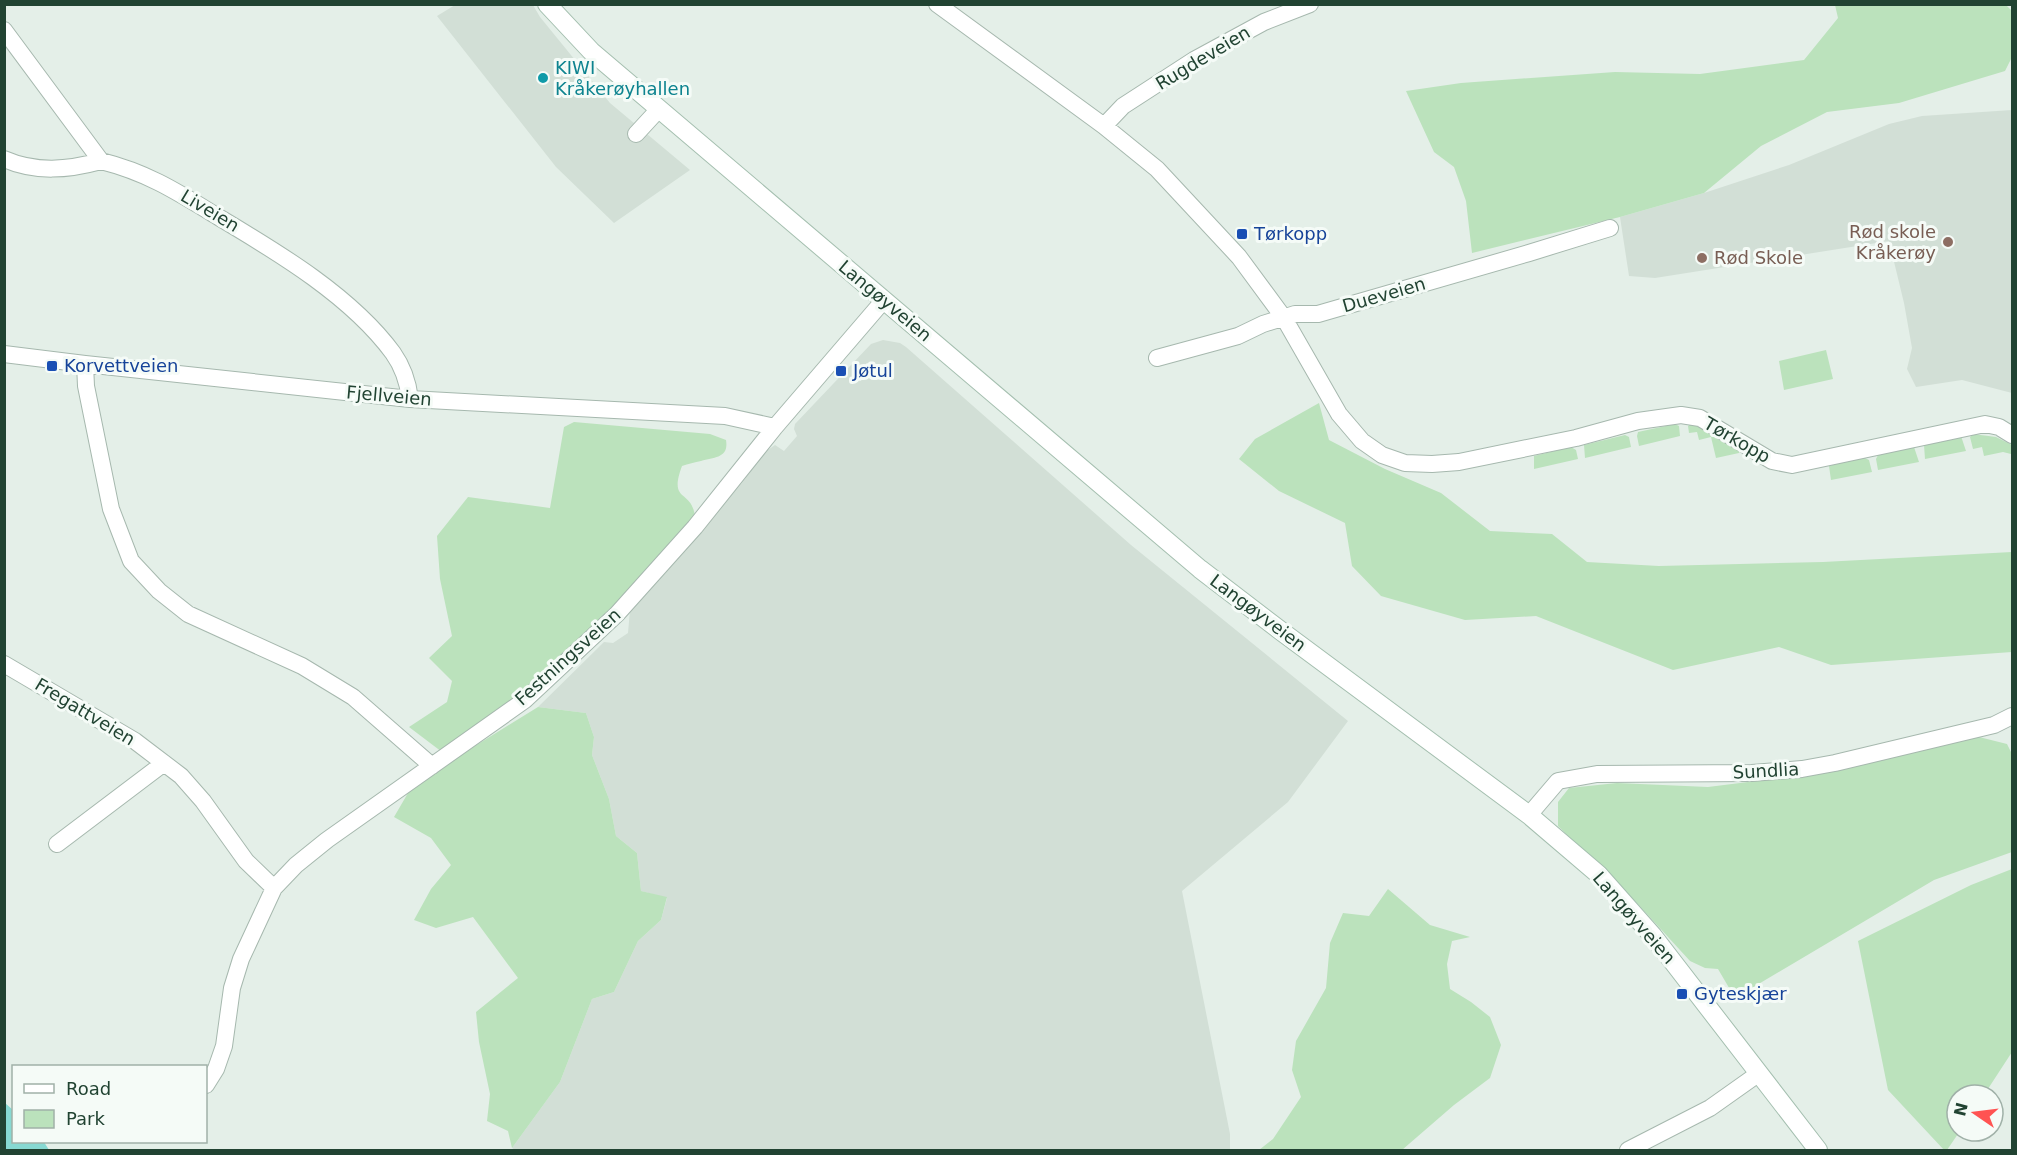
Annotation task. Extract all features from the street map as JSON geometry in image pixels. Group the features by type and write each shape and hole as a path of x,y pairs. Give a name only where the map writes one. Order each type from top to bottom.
{"main road":[{"name":"Langøyveien","path":"547,4 591,51 1129,511 1290,638 1529,815 1598,874 1626,903 1818,1150"}],"street":[{"name":"Tørkopp","path":"937,4 1104,126 1157,169 1239,257 1284,318 1339,414 1362,441 1382,455 1405,463 1432,464 1483,458 1576,438 1638,421 1681,415 1700,418 1772,461 1792,465 1985,424 1999,427 2013,435"},
{"name":"Rugdeveien","path":"1104,126 1123,106 1226,41 1264,22 1310,4"},
{"path":"4,30 101,161 60,169 21,166 4,159"},
{"path":"636,134 659,109"},
{"name":"Liveien","path":"101,161 123,167 164,184 262,243 346,303 393,352 408,382 410,399"},
{"name":"Dueveien","path":"1157,358 1238,336 1263,324 1295,314 1318,314 1529,254 1610,228"},
{"name":"Festningsveien","path":"207,1083 216,1069 224,1046 232,988 241,959 274,888 296,865 327,840 525,700 618,614 695,527 775,427 884,300"},
{"name":"Fjellveien","path":"4,354 410,399 725,416 775,427"},
{"path":"85,364 86,386 111,509 130,561 159,591 188,614 302,666 353,697 432,766"},
{"name":"Fregattveien","path":"6,666 135,741 164,763 188,783 246,861 274,888"},
{"name":"Sundlia","path":"1529,815 1558,781 1572,777 1597,774 1752,773 1802,769 1994,725 2013,716"},
{"path":"57,844 164,763"},
{"path":"1628,1150 1710,1108 1758,1074"}],"shaded area":[{"path":"455,5 533,5 540,17 610,103 690,170 614,223 556,167 437,16"},
{"name":"Rød Skole","path":"2012,110 2012,393 1962,380 1916,387 1907,369 1912,348 1889,241 1655,278 1629,276 1620,217 1789,165 1889,124 1922,116"},
{"name":"Jøtul","path":"883,340 900,343 906,347 1131,545 1348,721 1288,802 1182,891 1230,1134 1230,1150 515,1150 512,1148 560,1082 592,999 614,992 638,941 661,920 667,898 641,891 637,853 616,836 609,799 592,755 594,737 586,713 538,707 604,642 613,643 628,633 630,610 742,483 765,452 775,445 784,451 797,436 794,429 795,424 871,344"}],"green space":[{"path":"1835,5 2006,5 2012,11 2012,57 2005,71 1899,103 1827,112 1761,146 1704,193 1620,217 1472,253 1466,201 1454,167 1434,152 1406,91 1461,83 1615,72 1700,74 1804,60 1838,18"},
{"path":"1826,350 1833,379 1784,390 1779,361"},
{"path":"1319,403 1329,440 1385,469 1441,493 1490,531 1552,534 1587,562 1659,566 1823,562 2012,552 2012,652 1831,665 1779,647 1673,670 1536,616 1465,620 1381,596 1352,566 1345,523 1279,491 1239,459 1255,439"},
{"path":"574,422 710,434 726,440 726,446 720,456 682,466 678,478 679,491 690,502 695,517 601,621 519,696 442,752 409,727 447,702 452,681 429,658 452,636 440,579 437,536 468,497 550,508 564,427"},
{"path":"1692,423 1740,450 1739,453 1716,458 1711,437 1699,440 1697,432 1689,433 1688,426"},
{"path":"1675,424 1679,426 1680,436 1639,446 1638,432"},
{"path":"1973,434 1996,437 2012,445 2012,457 2011,454 2003,452 1984,456 1982,447 1973,449 1970,437"},
{"path":"1625,435 1629,437 1631,447 1585,458 1584,445"},
{"path":"1961,436 1966,451 1925,459 1924,445"},
{"path":"1571,447 1576,450 1578,459 1534,469 1534,456"},
{"path":"1914,447 1919,462 1878,470 1876,459 1878,455"},
{"path":"1863,457 1869,460 1872,472 1831,480 1829,466"},
{"path":"538,707 586,713 594,737 592,755 609,799 616,836 637,853 641,891 667,897 661,920 638,941 614,992 592,999 560,1082 512,1148 508,1131 487,1121 490,1094 479,1042 476,1012 518,978 473,917 436,928 414,920 431,889 451,865 431,838 394,817 408,793 441,767"},
{"path":"1979,737 2007,744 2012,754 2012,852 1934,880 1735,998 1718,969 1705,968 1690,961 1636,902 1558,826 1558,802 1569,788 1617,783 1708,787 1813,774"},
{"path":"2012,869 2012,1052 1992,1083 1945,1083 1945,1143 1952,1143 1947,1150 1944,1150 1888,1090 1858,941 1971,885"},
{"path":"1388,889 1430,925 1470,937 1452,941 1447,964 1450,989 1490,1017 1501,1045 1490,1078 1454,1105 1402,1150 1259,1150 1273,1139 1301,1097 1292,1070 1296,1041 1326,988 1330,943 1343,913 1369,916"}],"water":[{"path":"5,1103 12,1109 12,1143 45,1143 49,1150 5,1150"}],"place":[{"name":"KIWI Kråkerøyhallen","path":"543,78"},
{"name":"Tørkopp","path":"1242,234"},
{"name":"Rød skole Kråkerøy","path":"1948,242"},
{"name":"Rød Skole","path":"1702,258"},
{"name":"Korvettveien","path":"52,366"},
{"name":"Jøtul","path":"841,371"},
{"name":"Gyteskjær","path":"1682,994"}]}
